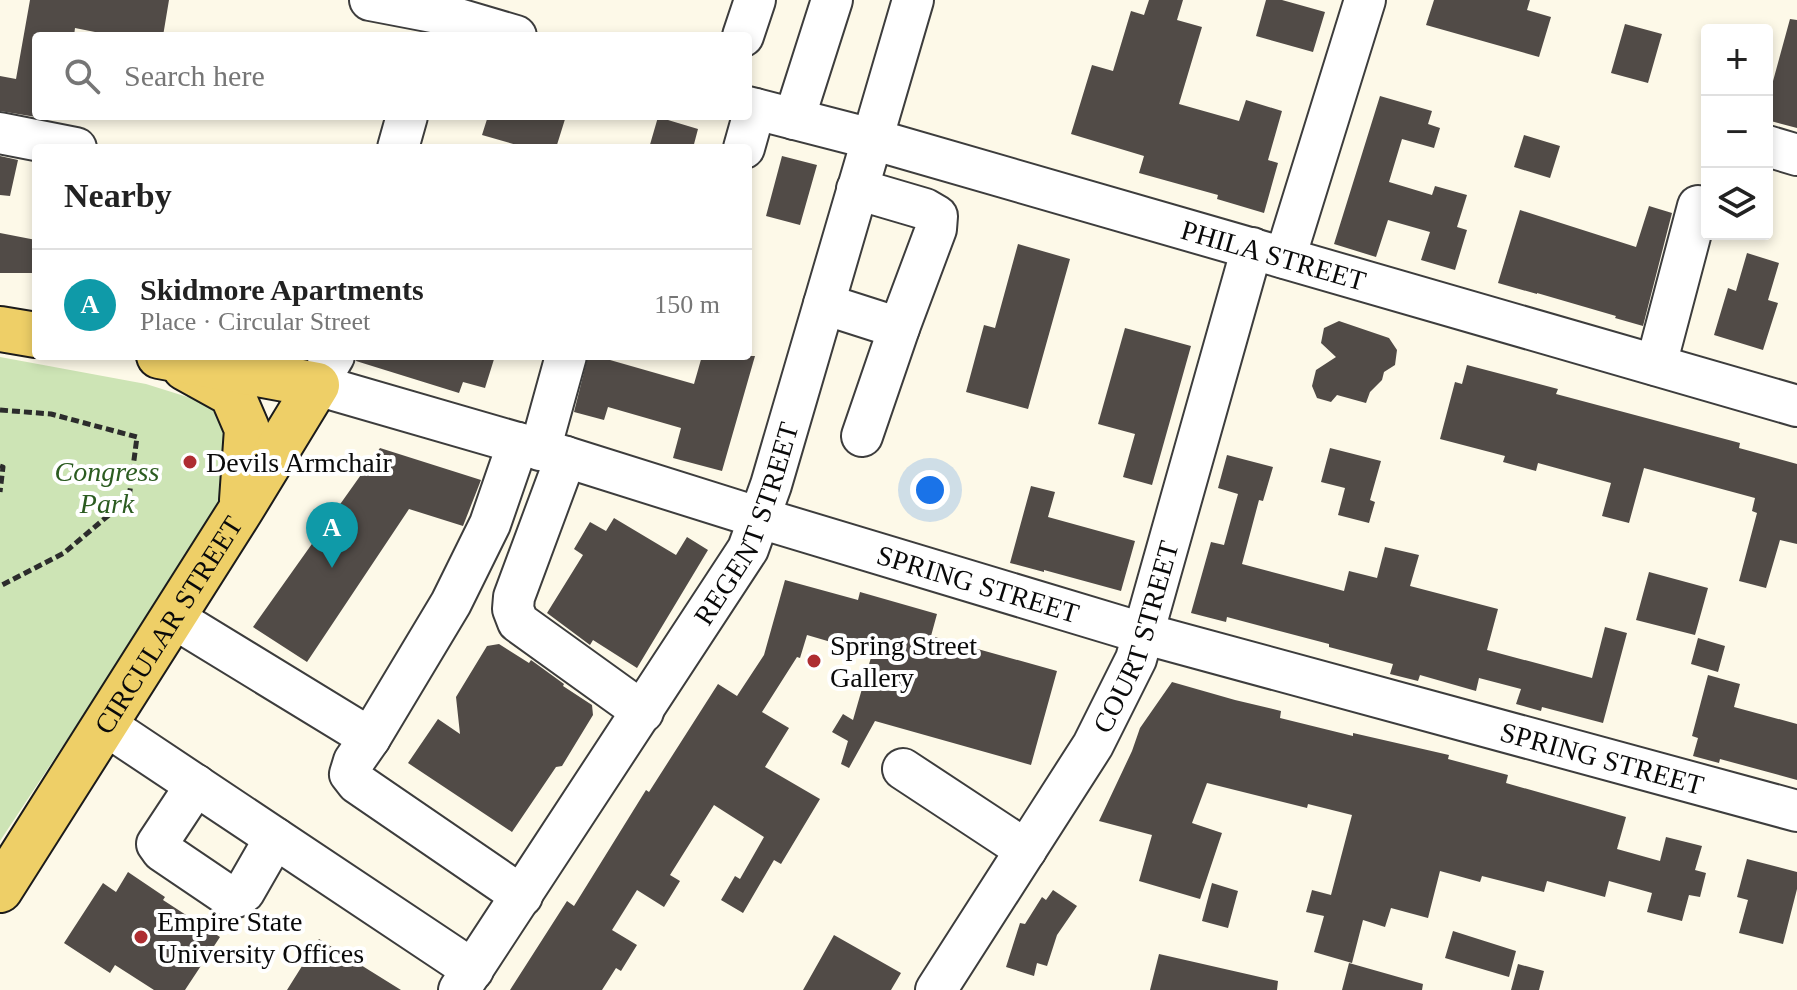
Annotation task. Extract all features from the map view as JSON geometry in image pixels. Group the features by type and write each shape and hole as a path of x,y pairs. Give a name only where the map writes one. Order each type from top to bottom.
{"main road":[{"path":"0,329 32,334"},
{"path":"168,360 232,394 247,429 242,508"},
{"name":"SPRING STREET","path":"197,360 325,371"},
{"name":"CIRCULAR STREET","path":"0,890 325,371"}],"street":[{"path":"370,0 500,32"},
{"path":"744,32 755,0"},
{"path":"794,119 832,0"},
{"name":"REGENT STREET","path":"466,980 748,549 771,485 913,0"},
{"name":"COURT STREET","path":"948,987 1026,850 1093,745 1136,659 1268,253 1365,0"},
{"name":"PHILA STREET","path":"752,108 872,139 1797,406"},
{"path":"399,144 406,120"},
{"path":"745,144 749,120"},
{"path":"0,133 56,144"},
{"path":"1773,148 1797,155"},
{"path":"857,189 925,209 937,216 936,229 862,436"},
{"path":"1656,365 1698,206"},
{"path":"824,304 899,328"},
{"path":"565,360 541,450 513,609 518,622 643,712"},
{"name":"SPRING STREET","path":"325,371 541,450 1142,633 1797,811"},
{"path":"522,896 357,783 350,774 354,761 451,603 490,524 541,450"},
{"path":"172,617 370,738"},
{"path":"104,724 275,838 466,980"},
{"path":"903,769 1026,850"},
{"path":"196,785 157,844 162,851 230,897 244,892 275,838"}],"path":[{"path":"0,410 51,414 137,437 129,498 64,553 0,586"},
{"path":"0,466 3,467 0,492"}],"green space":[{"name":"Congress Park","path":"0,357 146,384 213,405 237,436 232,490 0,841"}],"building":[{"path":"30,0 169,0 164,32 95,32 75,28 74,32 32,32 32,116 0,111 0,76 16,79"},
{"path":"1149,0 1183,0 1177,20 1202,27 1179,104 1239,121 1246,100 1282,111 1268,160 1278,163 1264,213 1217,199 1218,195 1139,173 1144,156 1071,134 1092,65 1113,71 1131,11 1144,15"},
{"path":"1266,0 1282,0 1325,12 1313,52 1256,36"},
{"path":"1434,0 1530,0 1527,10 1551,17 1539,57 1426,25"},
{"path":"1790,19 1797,20 1797,128 1773,122 1773,81"},
{"path":"1625,24 1662,34 1648,83 1611,73"},
{"path":"1380,96 1432,111 1428,124 1440,128 1434,148 1402,139 1389,182 1432,195 1435,186 1467,195 1457,227 1467,230 1455,270 1421,260 1430,232 1388,220 1376,257 1334,244"},
{"path":"487,120 565,120 557,144 513,144 482,135"},
{"path":"657,120 698,129 694,144 650,144"},
{"path":"1524,135 1560,146 1550,178 1514,167"},
{"path":"0,156 18,160 10,196 0,195"},
{"path":"782,156 817,165 800,225 766,216"},
{"path":"1649,206 1672,213 1643,326 1498,283 1520,210 1636,247"},
{"path":"0,233 32,239 32,273 0,273"},
{"path":"1018,244 1070,259 1028,409 966,392 984,325 995,328"},
{"path":"1747,253 1779,263 1768,300 1778,303 1763,350 1714,335 1728,288 1736,291"},
{"path":"1339,321 1389,338 1397,350 1395,365 1384,372 1366,403 1337,395 1331,402 1317,398 1312,386 1316,370 1336,357 1321,343 1324,328"},
{"path":"1125,328 1191,346 1152,485 1123,477 1135,434 1098,424"},
{"path":"755,356 722,471 673,458 681,428 608,407 604,420 574,412 587,360 610,360 694,384 701,360 752,360"},
{"path":"494,360 485,388 463,382 459,393 356,361"},
{"path":"1467,365 1558,389 1556,394 1740,443 1739,448 1797,464 1797,544 1780,540 1766,588 1739,581 1757,513 1752,511 1755,498 1644,468 1629,523 1602,516 1611,483 1538,463 1536,471 1503,462 1505,456 1440,439 1455,382 1462,384"},
{"path":"380,448 481,480 463,526 409,509 307,662 253,627"},
{"path":"1330,448 1381,461 1370,500 1375,502 1369,523 1338,515 1345,488 1321,482"},
{"path":"1227,455 1273,467 1263,501 1259,500 1242,564 1344,591 1349,571 1377,578 1385,547 1419,555 1410,586 1498,609 1487,650 1592,678 1605,627 1627,633 1603,723 1542,707 1541,711 1516,704 1521,689 1479,678 1476,691 1420,675 1418,681 1390,674 1393,664 1329,647 1329,644 1227,617 1226,622 1191,613 1211,542 1224,545 1238,494 1218,488"},
{"path":"1031,486 1055,492 1048,517 1135,541 1121,591 1010,563"},
{"path":"614,518 676,555 687,537 708,550 637,668 593,640 590,645 547,613 583,555 574,549 590,522 606,531"},
{"path":"1649,572 1708,588 1695,635 1636,620"},
{"path":"785,580 858,600 860,592 937,614 931,636 1057,671 1031,765 875,721 849,768 841,764 848,741 832,732 843,714 853,720 872,654 807,635 800,658 797,657 762,712 789,728 765,767 820,799 781,864 774,860 743,913 721,900 735,876 740,879 764,837 714,805 670,875 680,881 664,907 637,890 612,930 637,945 621,971 616,968 602,990 510,990 567,901 574,906 646,790 649,792 718,684 737,696 764,655"},
{"path":"1698,638 1725,646 1718,672 1691,664"},
{"path":"499,644 529,663 531,660 592,705 593,715 562,766 556,767 512,832 408,763 438,719 460,734 456,697 487,646"},
{"path":"1708,675 1740,684 1734,707 1797,724 1797,780 1720,759 1719,763 1693,756 1698,738 1692,736"},
{"path":"1172,682 1281,711 1280,718 1449,755 1448,759 1508,775 1506,783 1626,817 1617,849 1660,861 1666,837 1702,846 1695,870 1706,873 1700,897 1689,895 1682,921 1647,912 1652,893 1609,881 1605,897 1547,881 1544,892 1482,876 1480,882 1440,871 1428,918 1391,908 1385,927 1363,920 1352,963 1314,952 1324,916 1306,912 1312,890 1331,895 1352,815 1308,804 1307,808 1207,783 1192,823 1222,833 1200,899 1139,881 1152,835 1099,821 1140,728"},
{"path":"1747,859 1797,872 1797,889 1783,944 1739,933 1748,900 1737,897"},
{"path":"128,872 165,897 163,900 220,937 185,990 154,990 115,965 110,973 64,943 103,883 116,892"},
{"path":"1212,883 1238,891 1228,928 1202,921"},
{"path":"1053,890 1077,906 1057,935 1047,966 1037,963 1034,976 1006,967 1020,923 1025,924 1042,897 1046,900"},
{"path":"1453,931 1516,951 1509,977 1445,958"},
{"path":"834,935 901,973 891,990 803,990"},
{"path":"319,939 401,990 287,990"},
{"path":"1159,954 1278,981 1277,990 1150,990"},
{"path":"1349,963 1423,984 1422,990 1342,990"},
{"path":"1518,964 1544,971 1539,990 1511,990"}],"place":[{"name":"Devils Armchair","path":"190,462"},
{"name":"Skidmore Apartments","path":"332,568"},
{"name":"Spring Street Gallery","path":"814,661"},
{"name":"Empire State University Offices","path":"141,937"}]}
